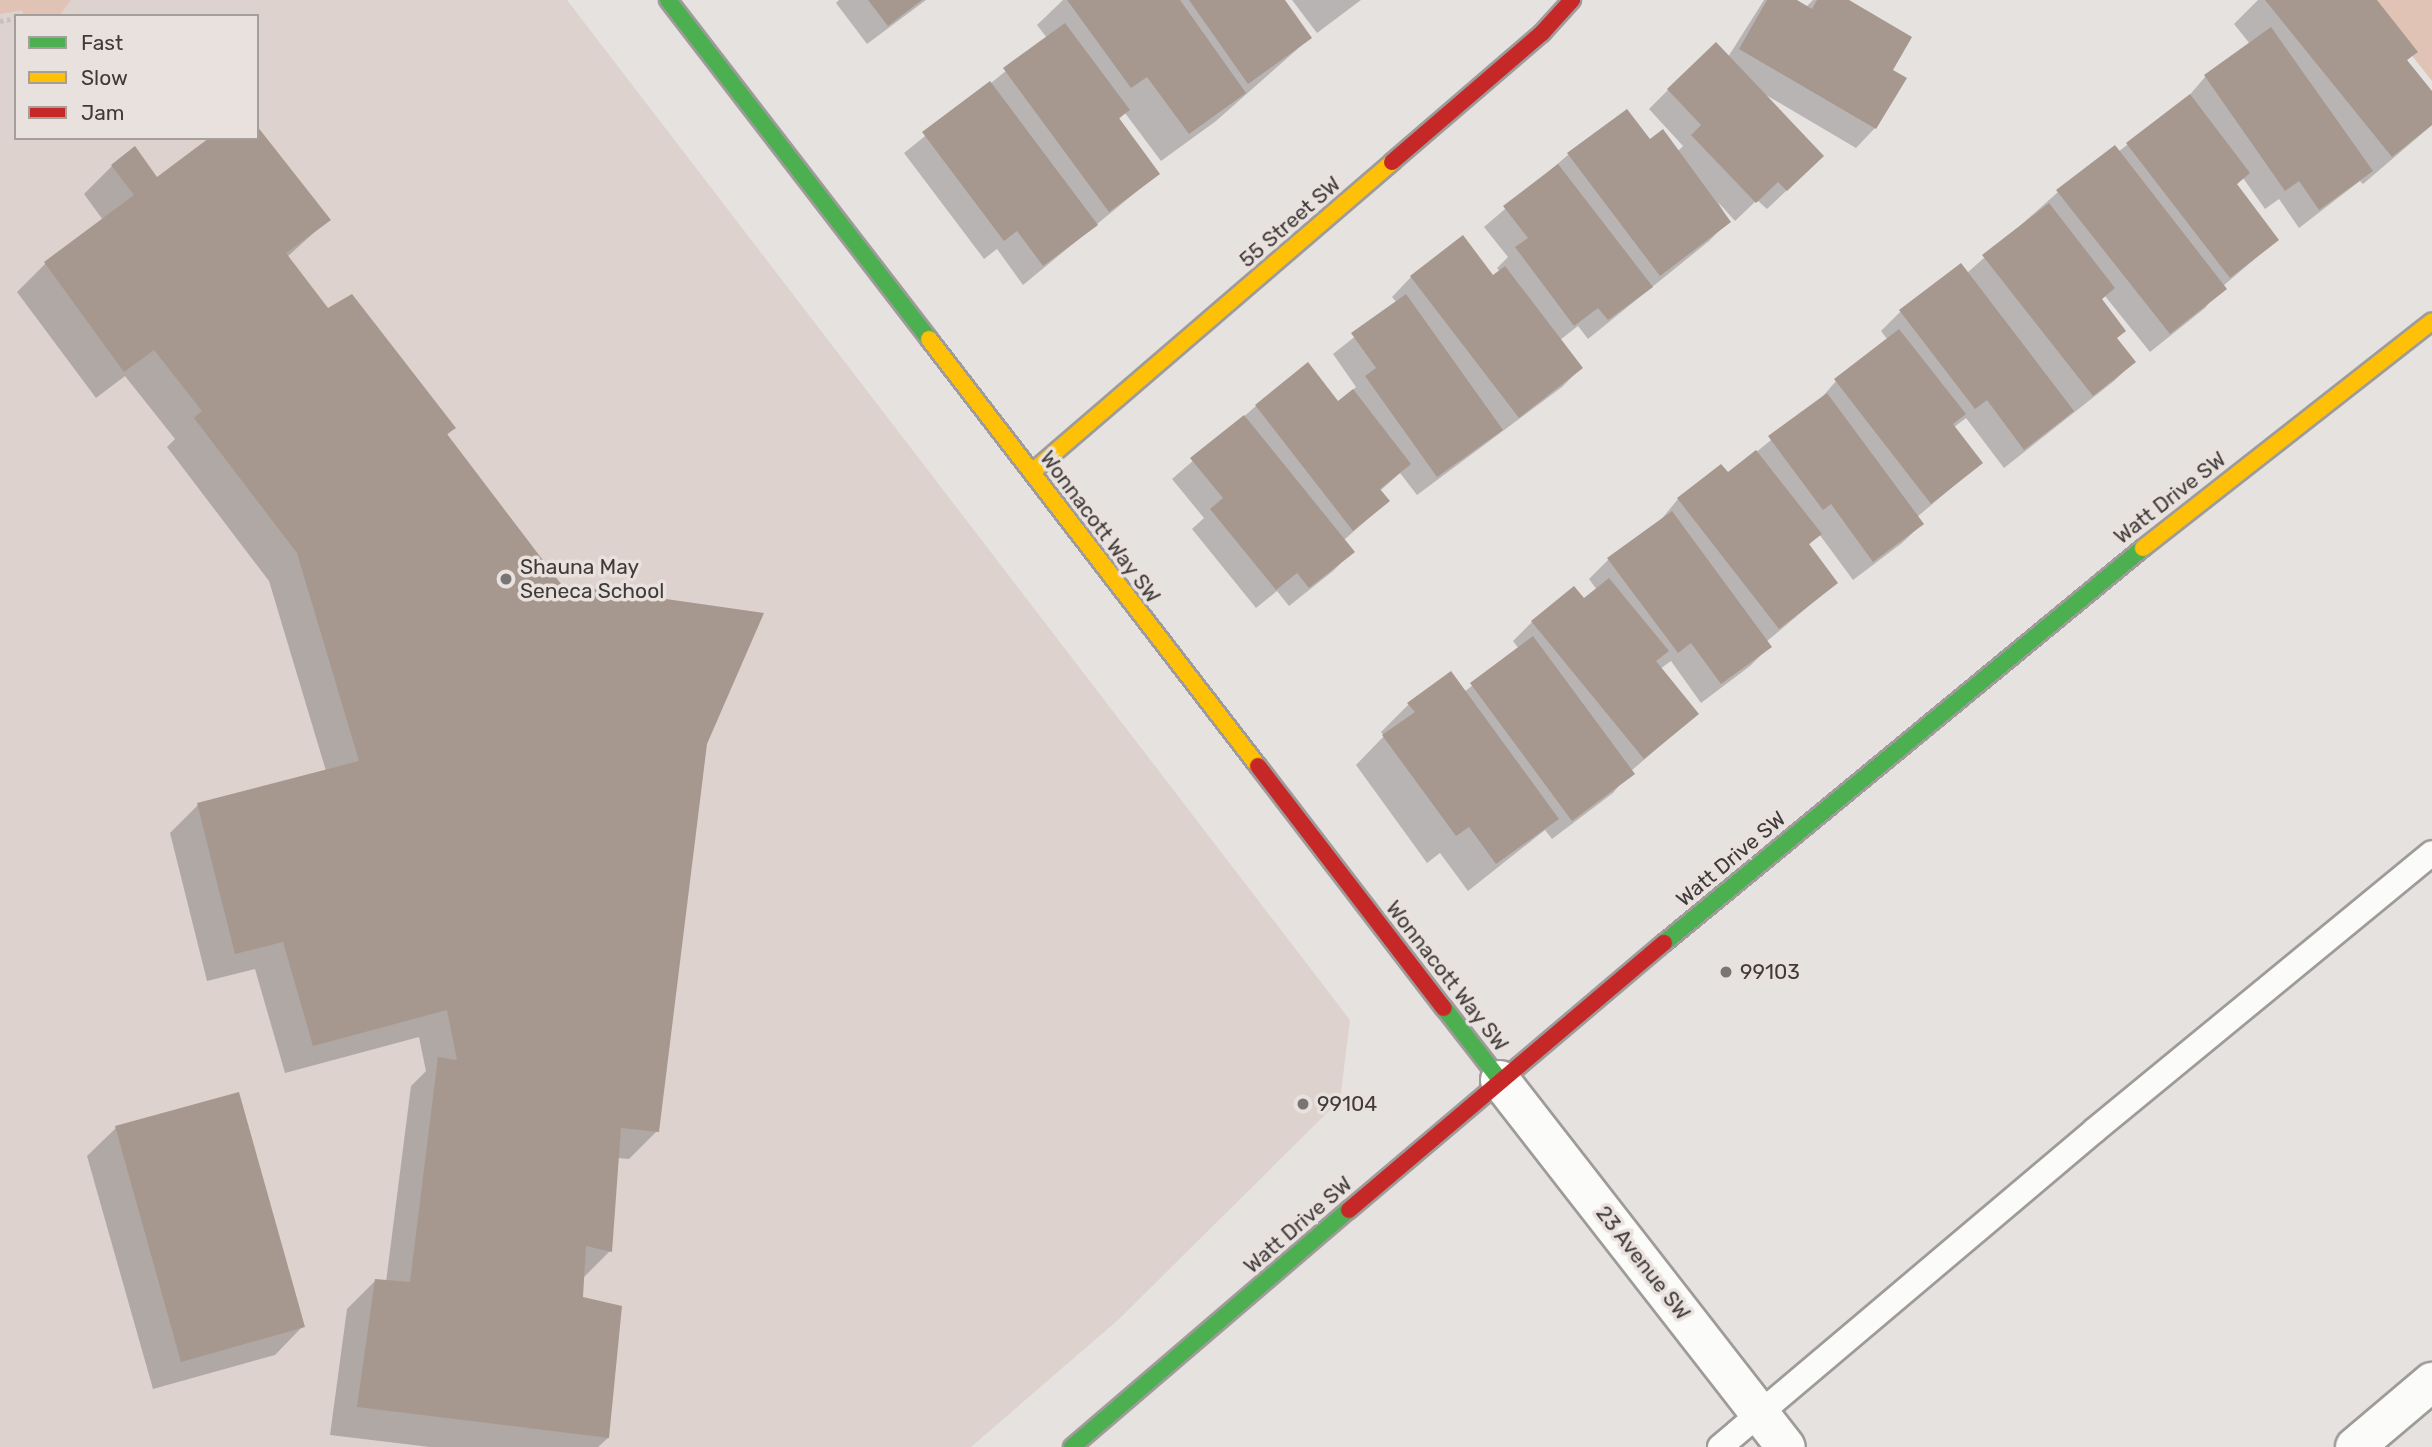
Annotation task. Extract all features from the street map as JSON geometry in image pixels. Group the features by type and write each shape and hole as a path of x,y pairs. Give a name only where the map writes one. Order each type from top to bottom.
{"street":[{"name":"Wonnacott Way SW","path":"668,0 1500,1080"},
{"name":"55 Street SW","path":"1032,472 1542,33 1572,0"},
{"name":"Watt Drive SW","path":"1072,1447 1500,1080 2032,635 2432,321"},
{"name":"23 Avenue SW","path":"1500,1080 1786,1447"},
{"path":"2355,1447 2432,1382"}],"lane":[{"path":"1720,1447 2432,853"}],"shaded area":[{"name":"Shauna May Seneca School","path":"0,0 567,0 1350,1020 1340,1100 1118,1320 971,1447 0,1447"},
{"path":"0,0 71,0 60,14 23,14 22,10 0,14"},
{"path":"2368,0 2432,0 2432,81"}],"building":[{"path":"868,0 922,0 888,26"},
{"path":"1067,0 1180,0 1246,93 1189,134 1147,77 1131,88"},
{"path":"1189,0 1285,0 1312,38 1248,84"},
{"path":"1767,0 1797,0 1812,9 1817,0 1849,0 1912,37 1893,70 1907,78 1876,129 1739,49"},
{"path":"2265,0 2377,0 2418,52 2407,60 2432,91 2432,125 2392,157"},
{"path":"1065,23 1130,110 1119,118 1160,174 1109,212 1003,68"},
{"path":"2271,27 2373,171 2319,210 2299,181 2285,191 2204,75"},
{"path":"1716,42 1824,156 1787,191 1778,182 1756,203 1691,135 1701,125 1667,89"},
{"path":"990,81 1098,225 1043,266 1017,231 1004,241 922,132"},
{"path":"2190,94 2250,173 2237,184 2279,240 2230,278 2126,143"},
{"path":"1627,109 1650,139 1663,129 1731,222 1660,276 1567,153"},
{"name":"Shauna May Seneca School","path":"259,129 331,220 286,253 328,308 352,294 456,428 447,434 561,584 764,613 707,744 659,1132 621,1128 612,1252 586,1246 583,1297 622,1306 609,1438 357,1407 375,1279 410,1282 438,1057 457,1060 447,1010 313,1046 283,942 235,954 197,803 359,761 297,553 194,418 202,411 154,350 124,372 44,262 134,195 111,165 135,146 157,177 206,140 259,140"},
{"path":"2115,145 2227,289 2170,334 2056,190"},
{"path":"1558,164 1653,287 1608,320 1598,308 1574,326 1515,247 1528,238 1503,206"},
{"path":"2049,203 2115,288 2102,299 2126,331 2117,338 2136,362 2093,396 1982,255"},
{"path":"1463,235 1493,275 1505,266 1583,368 1519,418 1410,276"},
{"path":"1961,263 2074,411 2024,450 1987,400 1975,409 1899,310"},
{"path":"1406,294 1503,430 1437,477 1365,376 1376,368 1351,333"},
{"path":"1899,329 1966,414 1953,424 1983,463 1931,504 1834,379"},
{"path":"1308,362 1338,401 1353,389 1411,464 1380,489 1390,501 1353,531 1255,405"},
{"path":"1827,393 1924,524 1873,562 1831,504 1823,510 1768,436"},
{"path":"1244,415 1355,552 1309,588 1297,573 1276,590 1210,509 1223,498 1190,458"},
{"path":"1756,450 1822,534 1809,544 1838,583 1779,629 1677,498 1721,464 1728,472"},
{"path":"1672,511 1772,647 1721,684 1691,643 1678,653 1607,558"},
{"path":"1609,578 1669,651 1656,661 1699,714 1644,759 1531,621 1574,586 1584,598"},
{"path":"1533,636 1635,774 1572,821 1470,683"},
{"path":"1451,671 1559,819 1496,864 1469,827 1456,836 1382,735 1415,712 1407,703"},
{"path":"239,1092 305,1327 181,1362 115,1126"}],"traffic: fast":[{"path":"668,0 929,339"},
{"path":"1664,943 2143,548"},
{"path":"1444,1008 1500,1080"},
{"path":"1072,1447 1349,1210"}],"traffic: slow":[{"path":"1032,472 1392,162"},
{"path":"2143,548 2432,321"},
{"path":"929,339 1258,766"}],"traffic: jam":[{"path":"1392,162 1542,33 1572,0"},
{"path":"1258,766 1444,1008"},
{"path":"1349,1210 1664,943"}],"place":[{"name":"Shauna May Seneca School","path":"506,579"},
{"name":"99103","path":"1726,972"},
{"name":"99104","path":"1303,1104"}]}
